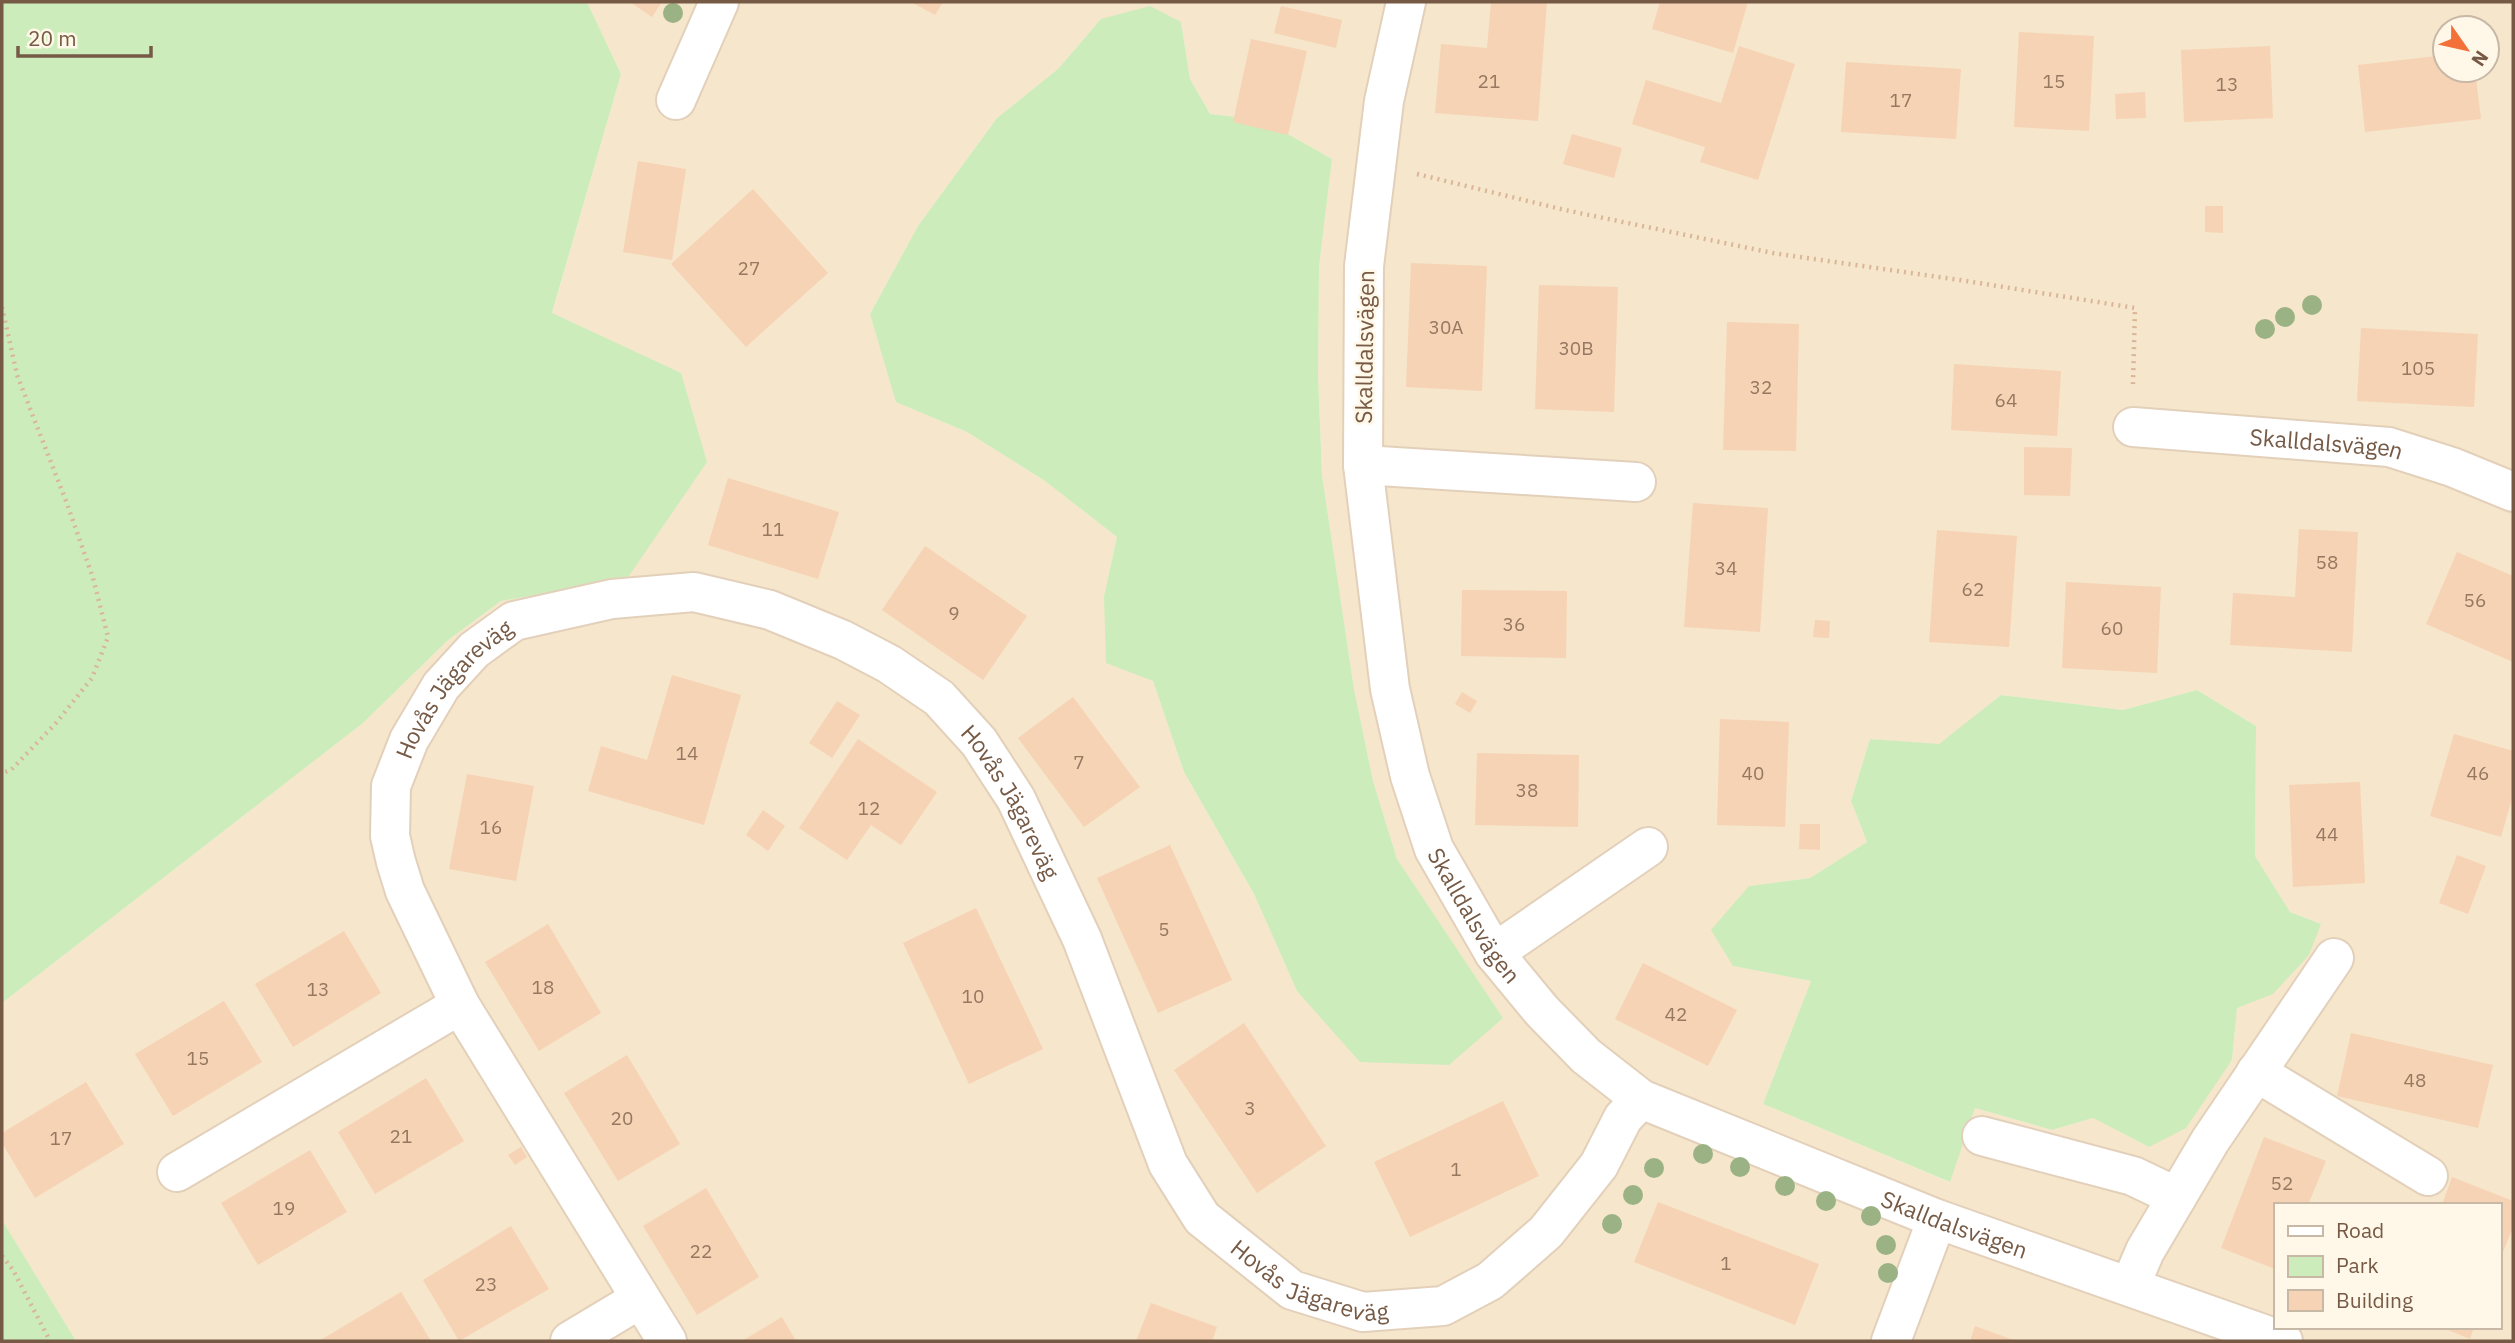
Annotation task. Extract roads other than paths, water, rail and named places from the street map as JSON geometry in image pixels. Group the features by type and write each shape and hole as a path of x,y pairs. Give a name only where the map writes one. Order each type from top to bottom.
{"street":[{"path":"676,100 719,2"},
{"name":"Skalldalsvägen","path":"1406,2 1384,101 1364,266 1363,465 1390,689 1410,776 1434,849 1494,953 1542,1011 1586,1056 1640,1099 1937,1219 2283,1341"},
{"name":"Skalldalsvägen","path":"2133,427 2389,447 2452,467 2513,492"},
{"path":"1363,465 1636,482"},
{"name":"Hovås Jägareväg","path":"667,1341 460,1005 405,891 390,836 391,786 409,740 441,686 474,650 514,621 612,599 694,592 770,610 855,646 889,664 939,698 979,742 1016,799 1082,939 1168,1164 1202,1218 1292,1290 1363,1312 1443,1306 1490,1280 1546,1232 1599,1165 1623,1118 1640,1099"},
{"path":"1494,953 1648,847"},
{"path":"2130,1286 2145,1251 2210,1141 2334,958"},
{"path":"177,1172 460,1005"},
{"path":"2256,1072 2428,1176"},
{"path":"1982,1136 2133,1176 2177,1197"},
{"path":"1891,1341 1937,1219"},
{"path":"570,1341 640,1299"}]}
